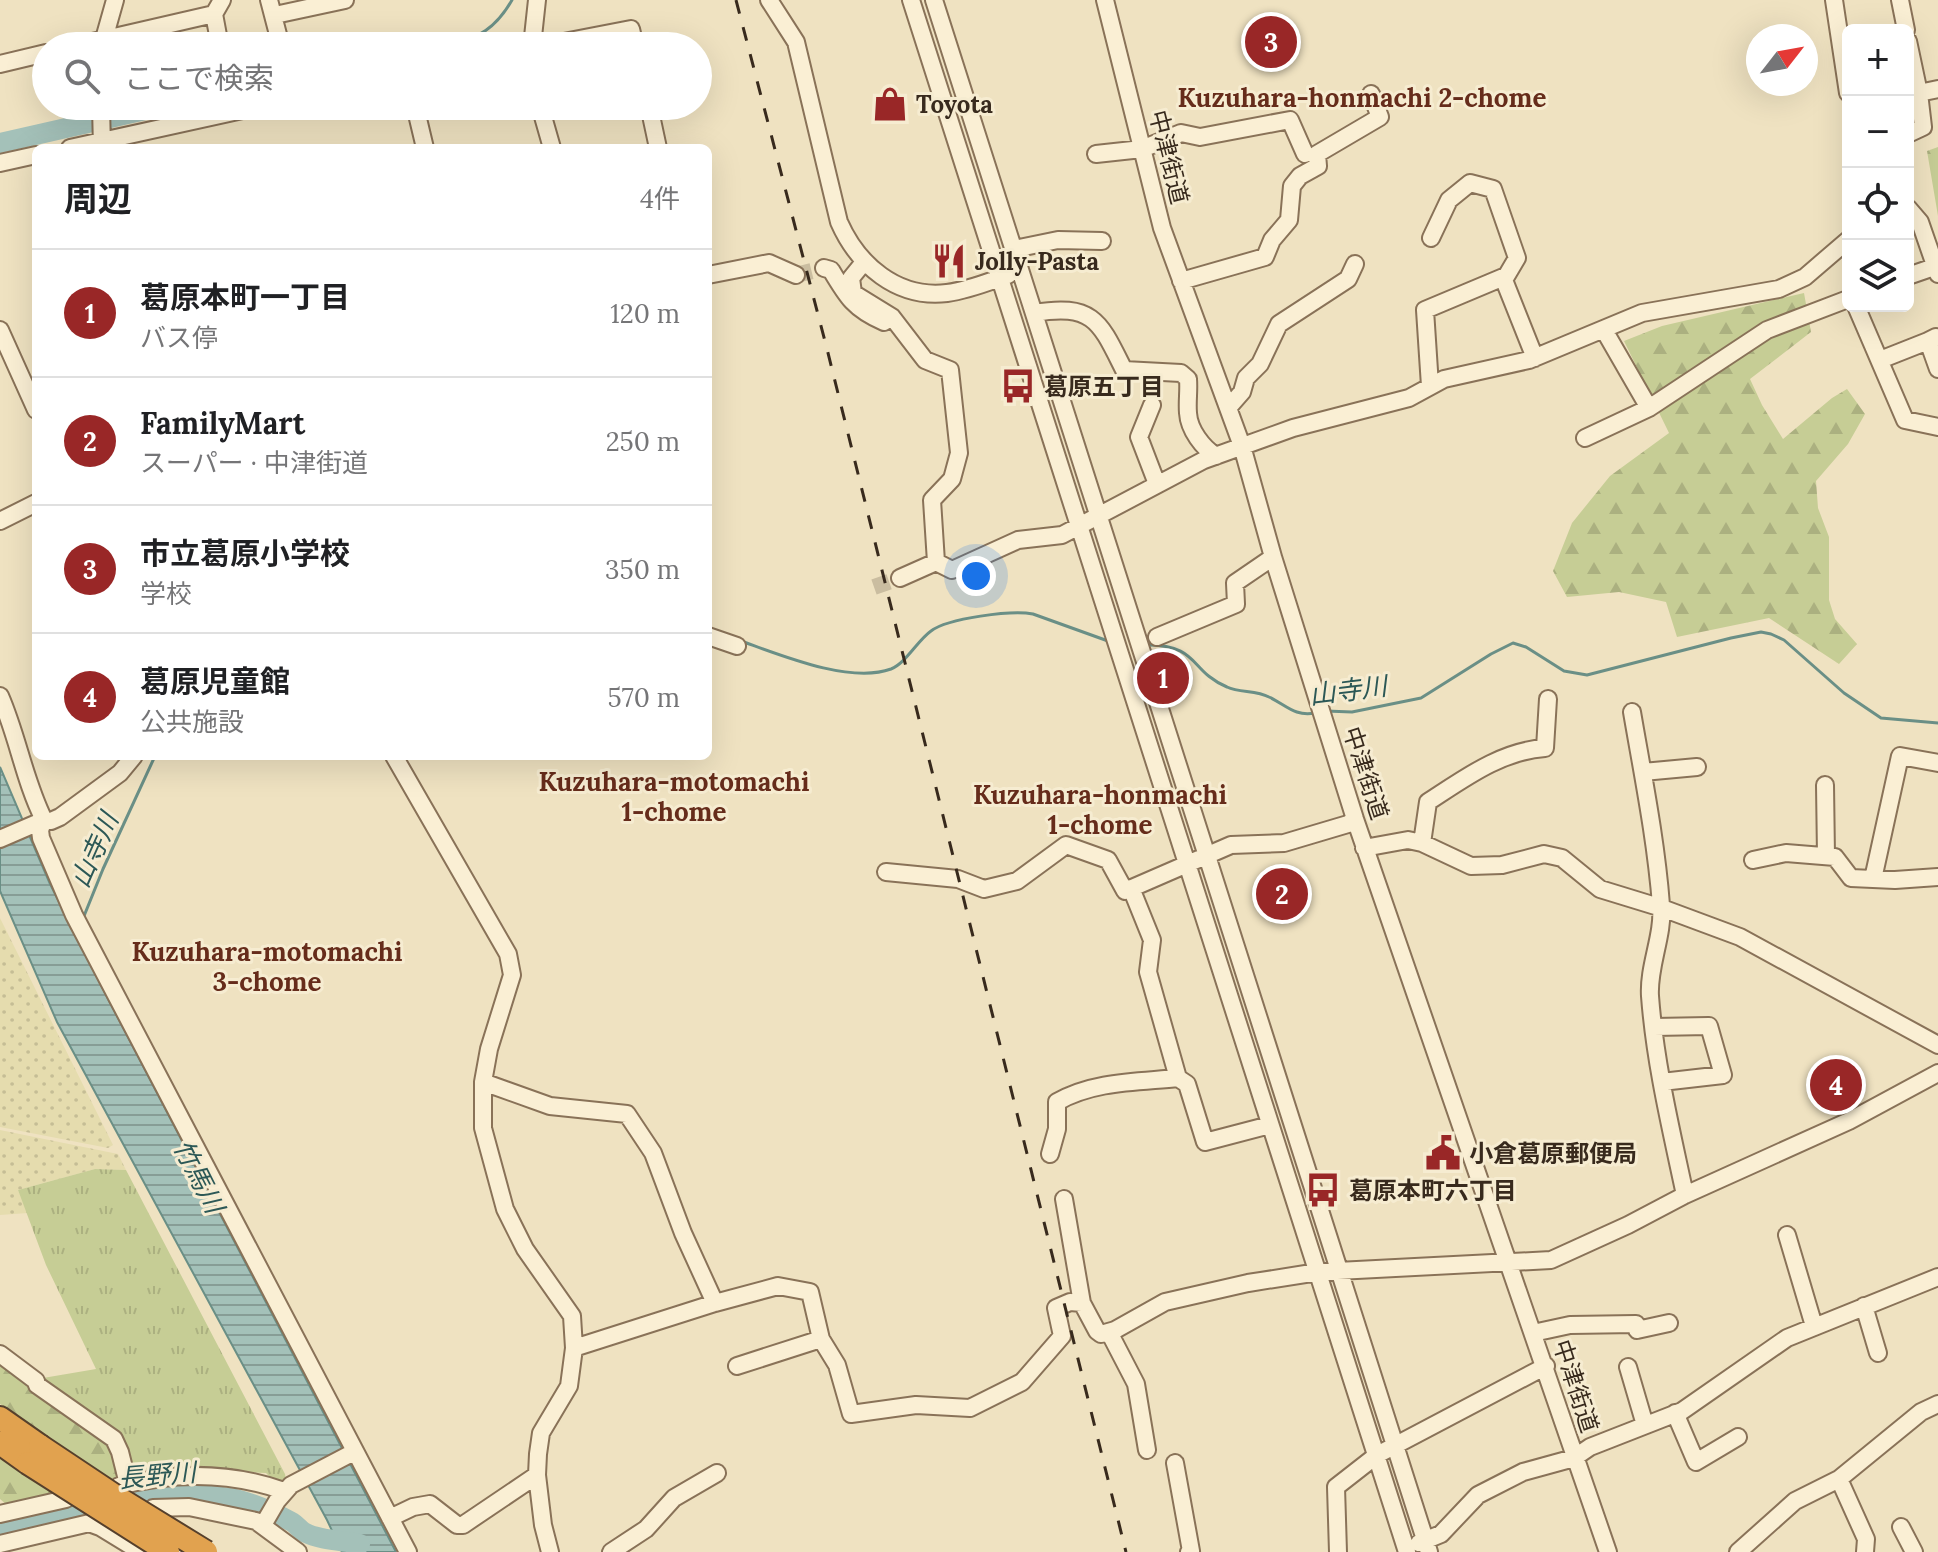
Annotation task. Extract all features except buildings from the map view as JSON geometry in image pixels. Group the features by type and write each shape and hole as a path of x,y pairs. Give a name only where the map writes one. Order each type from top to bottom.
{"highway":[{"path":"0,1418 34,1454 168,1552"},
{"path":"0,1443 34,1454 206,1552"}],"street":[{"path":"106,32 115,0"},
{"path":"278,32 272,8 345,0"},
{"path":"534,32 537,0"},
{"path":"769,0 796,42 839,222 864,262 900,287 922,293 945,293 974,287 1021,271"},
{"path":"911,0 1407,1549 1428,1546 1478,1495 1523,1472 1574,1458 1590,1447 1675,1413 1787,1338 1938,1277"},
{"path":"934,0 1428,1546"},
{"name":"中津街道","path":"1105,0 1162,228 1242,446 1273,557 1364,848 1608,1552"},
{"path":"1834,0 1842,53"},
{"path":"1900,0 1905,24"},
{"path":"138,32 218,7 219,32"},
{"path":"0,64 32,56"},
{"path":"1914,69 1923,127 1914,131"},
{"path":"1919,93 1938,89"},
{"path":"1181,281 1265,257 1272,240 1289,220 1292,186 1300,176 1318,166 1317,154 1380,117 1371,94"},
{"path":"101,120 102,144"},
{"path":"106,144 193,120"},
{"path":"418,120 424,144"},
{"path":"544,120 551,144"},
{"path":"652,120 657,144"},
{"path":"1096,154 1142,149 1181,133 1200,137 1290,120 1305,154"},
{"path":"0,163 32,156"},
{"path":"1431,238 1449,200 1470,183 1493,189 1517,258 1504,280 1535,358"},
{"path":"1914,215 1920,222 1936,270 1914,275"},
{"path":"1014,249 1058,240 1102,241"},
{"path":"936,562 952,570 1018,540 1062,535 1157,484 1242,446 1293,428 1409,398 1444,379 1535,358 1642,313 1779,289 1805,277 1842,245"},
{"path":"864,262 851,278 853,293 892,317 925,360 950,370 959,453 952,479 932,500 936,562"},
{"path":"712,274 769,263 796,275"},
{"path":"1228,408 1242,392 1246,378 1260,364 1279,324 1348,279 1355,264"},
{"path":"824,268 831,270 846,296 862,312 885,322 892,317"},
{"path":"1430,386 1425,310 1506,276"},
{"path":"1585,438 1649,408 1767,330 1842,301"},
{"path":"1034,313 1054,310 1084,314 1094,320 1103,328 1124,370 1181,373 1188,379 1187,415 1207,450 1216,456"},
{"path":"1859,312 1905,420 1938,427"},
{"path":"0,330 32,401"},
{"path":"1604,330 1649,408"},
{"path":"1880,360 1933,339 1938,369"},
{"path":"1152,405 1139,437 1157,484"},
{"path":"0,521 32,505"},
{"path":"1157,637 1236,604 1235,583 1273,557"},
{"path":"900,578 936,562"},
{"path":"712,637 737,646"},
{"path":"0,696 8,714 41,838 82,932 352,1454 408,1552"},
{"path":"1422,843 1428,802 1472,772 1521,749 1545,748 1548,699"},
{"path":"1632,712 1656,845 1662,908 1649,992 1662,1082 1685,1195"},
{"path":"1873,879 1900,756 1938,763"},
{"path":"0,839 60,817 120,773 131,760"},
{"path":"396,760 508,954 512,975 489,1049 483,1082 483,1128 505,1209 525,1249 572,1316 574,1348 569,1386 541,1433 537,1475 543,1525 550,1552"},
{"path":"1643,772 1697,767"},
{"path":"1825,785 1826,856"},
{"path":"886,872 958,879 984,889 1017,881 1066,845 1108,860 1125,891 1231,845 1284,843 1348,824 1355,819"},
{"path":"1364,848 1408,840 1422,843 1471,866 1502,865 1544,854 1562,858 1600,889 1740,937 1938,1045"},
{"path":"1753,860 1786,853 1826,856 1835,857 1851,878 1938,877"},
{"path":"1131,888 1152,940 1148,972 1178,1078"},
{"path":"1654,1027 1709,1026 1723,1075 1662,1082"},
{"path":"1064,1199 1082,1303 1101,1334 1165,1302 1248,1283 1318,1272 1551,1260 1849,1121 1938,1073"},
{"path":"1050,1154 1057,1129 1057,1102 1071,1094 1109,1085 1178,1078 1187,1084 1205,1142 1270,1125"},
{"path":"483,1082 550,1106 627,1114 653,1153 683,1233 715,1303"},
{"path":"1787,1235 1814,1326"},
{"path":"574,1348 778,1286 810,1292 821,1339 837,1365 851,1414 916,1405 970,1408 1022,1382 1062,1336 1056,1308 1070,1302 1082,1303"},
{"path":"1864,1306 1878,1353"},
{"path":"1533,1333 1570,1325 1636,1324 1637,1330 1669,1323"},
{"path":"1109,1332 1136,1384 1147,1450"},
{"path":"737,1366 821,1339"},
{"path":"0,1354 36,1381 37,1385 114,1439 120,1452 124,1485 195,1475 258,1481 281,1496"},
{"path":"1338,1552 1336,1487 1377,1455 1546,1366"},
{"path":"1628,1367 1645,1425"},
{"path":"1740,1552 1795,1501 1839,1479 1921,1412 1938,1404"},
{"path":"1675,1413 1696,1462 1738,1437"},
{"path":"264,1522 281,1496 299,1481 352,1454"},
{"path":"1175,1463 1189,1552"},
{"path":"611,1552 646,1529 674,1498 717,1473"},
{"path":"390,1518 413,1507 430,1504 457,1525 463,1525 537,1475"},
{"path":"1839,1479 1866,1539 1865,1552"},
{"path":"0,1514 66,1499"},
{"path":"162,1552 189,1507"},
{"path":"153,1508 189,1507 264,1522 298,1552"},
{"path":"0,1544 94,1522 141,1552"},
{"path":"1901,1527 1914,1552"}],"shaded area":[{"path":"0,918 113,1145 108,1148 0,1127"},
{"path":"0,1130 118,1154 126,1170 95,1169 18,1190 28,1213 0,1215"}],"green space":[{"path":"1938,147 1938,216 1927,151"},
{"path":"1804,293 1811,332 1750,379 1783,439 1847,389 1865,414 1848,444 1816,481 1818,508 1829,537 1829,600 1835,619 1857,644 1839,664 1769,618 1677,637 1666,602 1619,592 1567,597 1553,571 1572,523 1610,476 1669,433 1624,341 1662,326"},
{"path":"95,1169 126,1170 286,1480 272,1479 266,1473 232,1471 134,1480 40,1382 43,1378 96,1369 46,1265 18,1190"},
{"path":"0,1363 110,1441 120,1482 115,1483 0,1404"},
{"path":"0,1455 63,1497 7,1505 0,1499"}],"water":[{"name":"竹馬川","path":"0,767 50,884 107,997 396,1552 342,1552 57,1022 0,891"}],"waterway":[{"path":"482,32 500,18 512,0"},
{"path":"0,143 101,120"},
{"name":"山寺川","path":"741,641 815,666 856,673 891,669 939,626 980,616 1033,614 1108,641"},
{"name":"山寺川","path":"1326,711 1352,712 1421,698 1513,643 1526,647 1564,671 1587,675 1761,632 1784,640 1844,693 1881,718 1938,723"},
{"name":"山寺川","path":"1147,645 1177,649 1215,681 1227,687 1264,695 1296,712 1315,713"},
{"name":"山寺川","path":"82,921 153,760"},
{"name":"長野川","path":"0,1530 114,1503 202,1495 245,1502 285,1518 311,1535 360,1544"}],"tunnel":[{"path":"796,275 824,268"},
{"path":"874,587 900,578"}],"railway":[{"path":"736,0 827,349 1126,1552"}],"place":[{"name":"市立葛原小学校","path":"1271,42"},
{"name":"Toyota","path":"890,104"},
{"name":"Jolly-Pasta","path":"949,261"},
{"name":"葛原五丁目","path":"1018,386"},
{"name":"葛原本町一丁目","path":"1163,678"},
{"name":"FamilyMart","path":"1282,894"},
{"name":"葛原児童館","path":"1836,1085"},
{"name":"小倉葛原郵便局","path":"1443,1153"},
{"name":"葛原本町六丁目","path":"1323,1190"}],"district":[{"name":"Kuzuhara-honmachi 2-chome","path":"1362,97"},
{"name":"Kuzuhara-motomachi 1-chome","path":"674,796"},
{"name":"Kuzuhara-honmachi 1-chome","path":"1100,809"},
{"name":"Kuzuhara-motomachi 3-chome","path":"267,966"}]}
